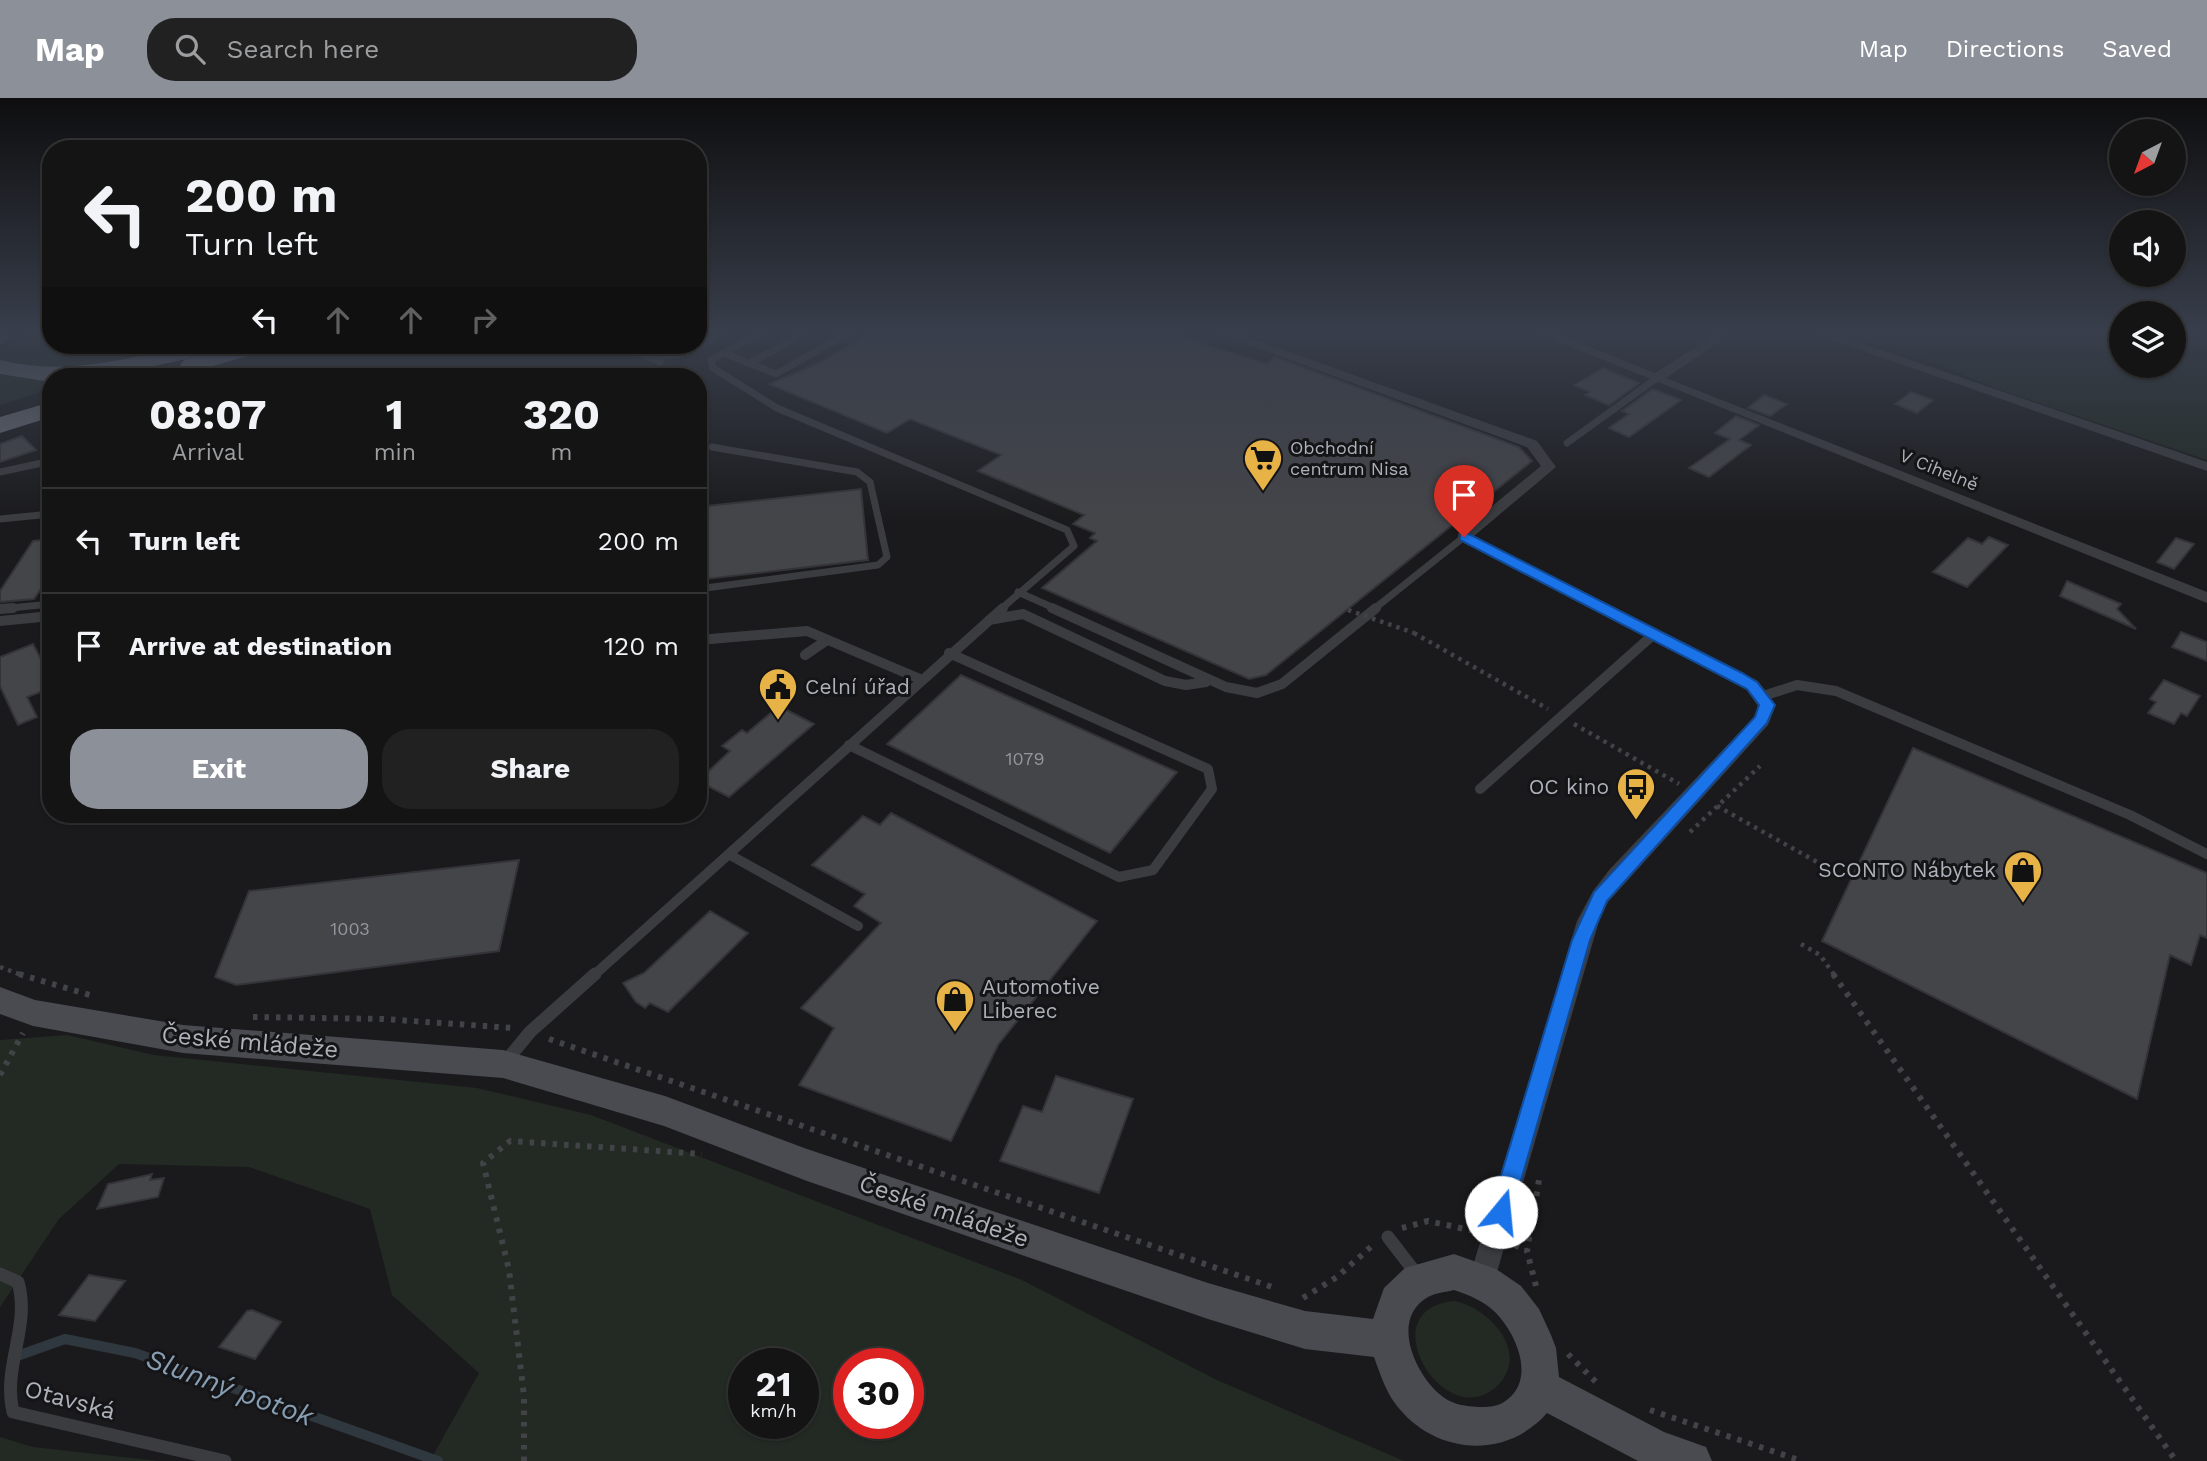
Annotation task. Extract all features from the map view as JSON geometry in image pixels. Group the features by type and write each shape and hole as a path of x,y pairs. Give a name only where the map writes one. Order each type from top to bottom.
{"highway":[{"path":"0,412 42,399"},
{"path":"0,425 42,412"}],"street":[{"path":"1402,396 1532,444 1549,467 1464,537 1752,685 1763,696 1767,712 1617,875 1600,897 1588,921 1482,1279"},
{"name":"V Cihelně","path":"1701,396 2207,598"},
{"path":"2000,396 2207,467"},
{"name":"České mládeže","path":"0,1000 33,1013 183,1038 503,1064 665,1111 807,1165 1208,1301 1305,1330 1389,1340"},
{"path":"1454,1272 1482,1279 1509,1298 1529,1324 1539,1356 1537,1387 1525,1408 1507,1423 1473,1428 1438,1417 1409,1391 1391,1357 1389,1325 1398,1300 1420,1279 1436,1273 1454,1272"},
{"path":"1537,1387 1656,1449 1692,1461"}],"lane":[{"path":"503,1064 530,1032 730,855 949,653 1074,546 1067,530 777,408 757,396"},
{"path":"1567,443 1633,396"},
{"path":"707,588 878,565 885,562 887,556 870,482 857,472 712,447"},
{"path":"0,472 42,463"},
{"path":"0,519 42,515"},
{"path":"1018,592 1226,687 1257,693 1282,684 1464,537"},
{"path":"0,609 42,605"},
{"path":"985,622 1023,614 1166,681 1186,685 1206,682"},
{"path":"0,621 42,617"},
{"path":"707,639 807,631 920,679"},
{"path":"1480,789 1654,634"},
{"path":"805,655 827,640"},
{"path":"849,745 1119,877 1153,870 1212,789 1208,769 949,653"},
{"path":"1763,696 1797,685 1836,691 2130,815 2207,854"},
{"path":"730,855 858,926"},
{"path":"1388,1237 1420,1279"},
{"name":"Otavská","path":"0,1275 18,1282 23,1305 1,1382 1,1398 13,1412 225,1461"}],"path":[{"path":"1348,610 1414,633 1817,862"},
{"path":"1680,841 1760,766"},
{"path":"1801,944 1820,955 2176,1461"},
{"path":"524,1461 524,1396 509,1270 483,1163 510,1141 711,1155"},
{"path":"1538,1292 1527,1251 1541,1170"},
{"path":"1561,1342 1567,1354 1600,1386"},
{"path":"1636,1406 1802,1461"}],"shaded area":[{"path":"0,396 30,396 0,405"},
{"path":"2017,396 2207,396 2207,460"},
{"path":"67,1035 154,1055 477,1088 591,1115 1022,1280 1217,1380 1404,1461 430,1461 479,1373 392,1295 370,1209 249,1167 119,1164 59,1219 0,1307 0,1040"},
{"path":"1455,1301 1482,1313 1503,1335 1508,1348 1510,1361 1506,1374 1496,1387 1476,1397 1455,1394 1437,1382 1423,1364 1416,1344 1417,1324 1430,1309"},
{"path":"0,1437 33,1447 158,1461 0,1461"}],"building":[{"name":"Obchodní centrum Nisa","path":"797,396 1380,396 1519,447 1532,461 1266,675 1249,679 1042,588 1097,541 1090,538 1095,533 1073,524 1084,515 978,471 1001,455 910,419 887,433"},
{"path":"1586,396 1622,396 1609,405"},
{"path":"1644,396 1670,396 1681,400 1629,437 1609,428 1629,414 1622,411"},
{"path":"1763,396 1787,404 1770,416 1748,408"},
{"path":"1906,396 1921,396 1933,400 1917,413 1895,404"},
{"path":"1736,416 1759,425 1739,440 1751,445 1709,477 1689,468 1730,439 1715,433"},
{"path":"22,436 36,450 0,462 0,444"},
{"path":"861,489 868,560 707,579 707,506"},
{"path":"1989,537 2008,545 1967,587 1933,572 1968,538 1982,544"},
{"path":"2176,538 2194,544 2174,569 2157,562"},
{"path":"42,540 42,587 34,599 0,602 0,591 33,541"},
{"path":"2067,581 2121,604 2117,609 2136,629 2060,596"},
{"path":"2181,632 2207,642 2207,661 2172,647"},
{"path":"33,644 42,661 42,691 27,697 37,717 18,725 0,686 0,657"},
{"path":"961,675 1177,772 1110,853 887,744"},
{"path":"2164,680 2200,696 2187,716 2181,713 2174,724 2148,713 2156,702 2150,699"},
{"path":"779,706 814,724 729,797 707,786 707,773 730,751 722,746 742,730 747,733"},
{"name":"SCONTO Nábytek","path":"1913,748 2207,873 2207,938 2200,935 2191,965 2170,955 2137,1099 1822,941"},
{"path":"891,813 1097,921 998,1045 951,1141 799,1085 834,1028 801,1008 881,923 854,906 865,894 812,865 863,816 880,825"},
{"path":"519,860 499,951 236,985 215,977 249,891"},
{"path":"710,911 748,933 668,1012 650,1003 645,1008 636,1002 623,983 644,973"},
{"path":"1056,1076 1133,1099 1099,1193 1000,1161 1023,1106 1042,1112"},
{"path":"152,1174 150,1180 164,1178 158,1197 97,1209 108,1184"},
{"path":"89,1275 125,1281 95,1321 59,1315"},
{"path":"252,1310 281,1322 255,1359 219,1347 247,1311"}],"waterway":[{"name":"Slunný potok","path":"20,1355 65,1339 135,1353 438,1461"}],"place":[{"name":"Obchodní centrum Nisa","path":"1263,492"},
{"name":"Celní úřad","path":"778,721"},
{"name":"OC kino","path":"1636,821"},
{"name":"SCONTO Nábytek","path":"2023,904"},
{"name":"Automotive Liberec","path":"955,1033"}],"route":[{"path":"1464,537 1737,676 1752,685 1766,700 1767,705 1767,712 1762,720 1617,875 1600,897 1581,940 1501,1212"}]}
